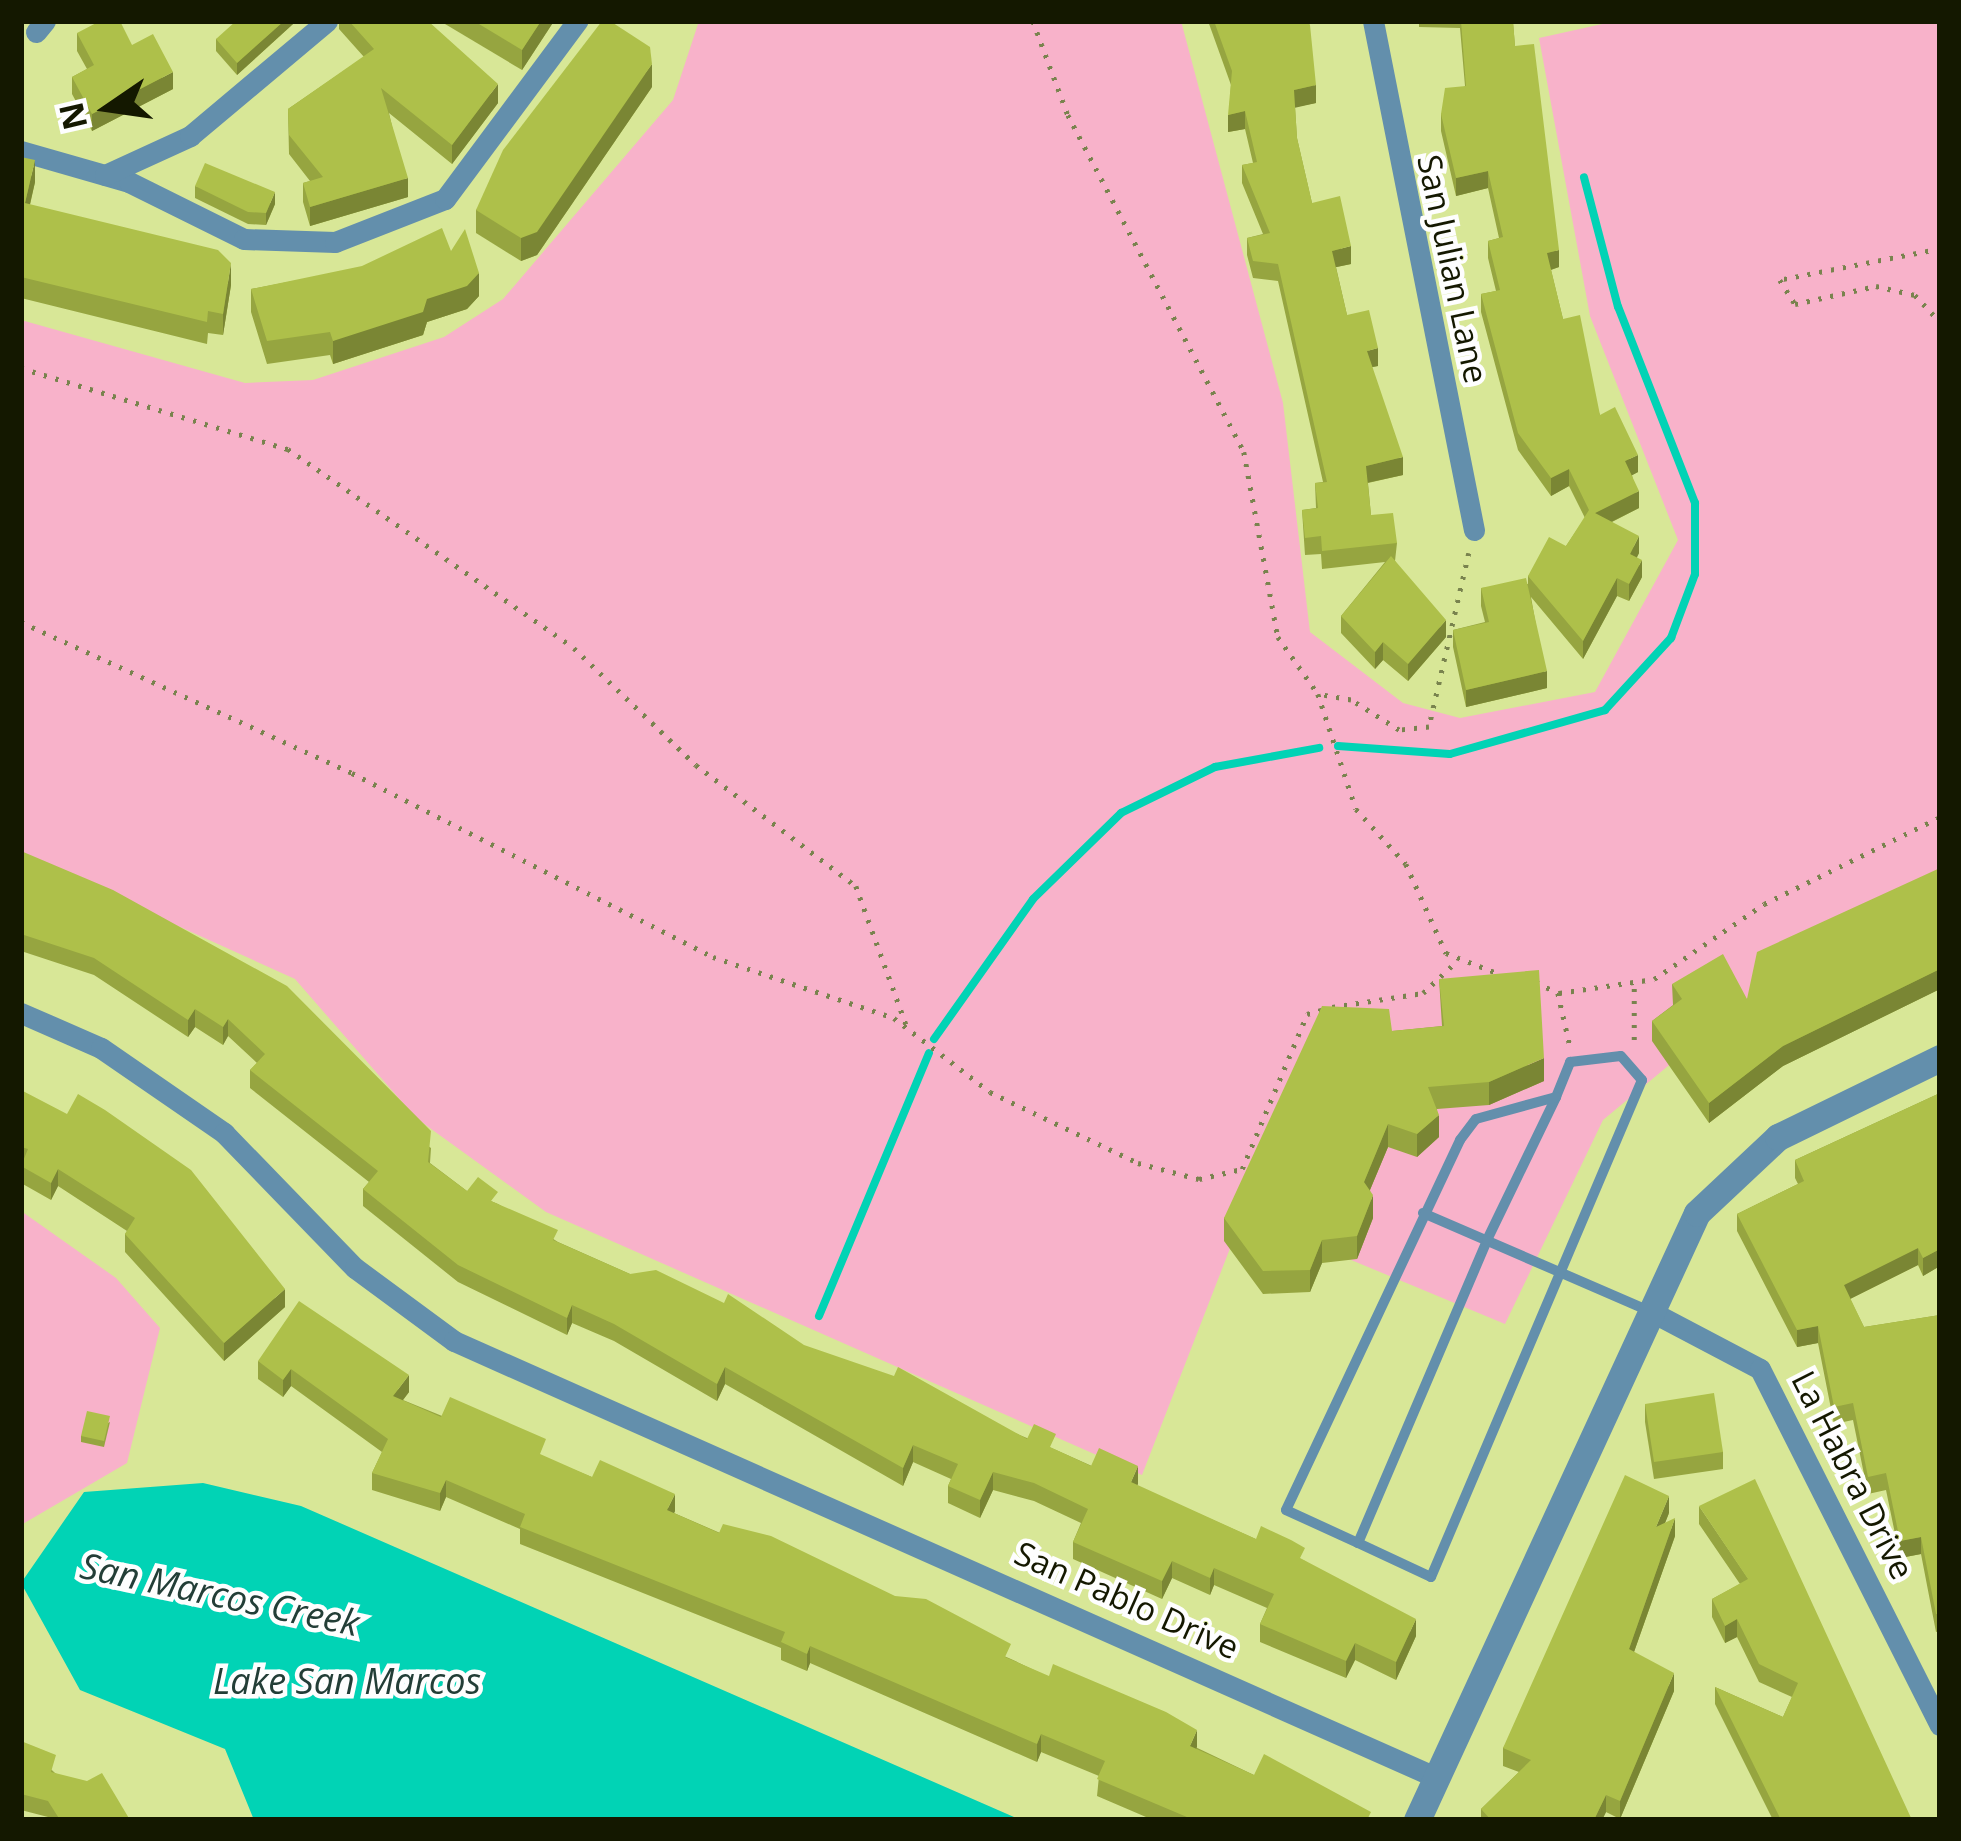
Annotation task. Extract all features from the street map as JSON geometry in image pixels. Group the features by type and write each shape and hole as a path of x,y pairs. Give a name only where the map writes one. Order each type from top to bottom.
{"street":[{"path":"105,175 190,136 327,21"},
{"path":"21,151 105,175 244,239 335,242 414,218 445,199 577,21"},
{"name":"San Julian Lane","path":"1372,21 1474,530"},
{"name":"San Pablo Drive","path":"21,1013 101,1048 224,1133 355,1268 454,1341 1435,1777"},
{"path":"1418,1820 1651,1311 1668,1262 1734,1172 1778,1137 1940,1058"},
{"name":"La Habra Drive","path":"1651,1311 1760,1369 1940,1725"}],"lane":[{"path":"1358,1544 1487,1240 1556,1097 1570,1062 1621,1056 1642,1079 1555,1269 1431,1577 1358,1544 1286,1510 1424,1213 1476,1120 1556,1097"},
{"path":"1424,1213 1651,1311"}],"path":[{"path":"1033,21 1068,115 1244,452 1278,638 1318,694 1356,809 1406,864 1458,959 1558,993 1634,986 1764,904 1940,818"},
{"path":"1940,249 1780,280 1795,304 1876,286 1915,296 1940,322"},
{"path":"21,368 287,449 574,648 696,765 856,886 909,1029"},
{"path":"1318,694 1351,700 1399,730 1430,727 1474,530"},
{"path":"21,622 352,772 713,957 909,1029 1049,1126 1199,1179 1241,1169 1306,1014 1423,993 1458,959"},
{"path":"1632,1067 1634,986"},
{"path":"1558,993 1570,1062"}],"shaded area":[{"path":"699,21 1181,21 1283,403 1310,632 1403,703 1460,718 1595,692 1678,540 1590,316 1539,38 1616,21 1940,21 1940,885 1839,924 1603,1120 1505,1324 1243,1215 1142,1475 546,1212 416,1118 295,979 21,855 21,320 245,383 313,380 444,337 503,299 673,100"},
{"path":"21,1211 116,1278 160,1328 127,1463 21,1525"}],"water":[{"name":"Lake San Marcos","path":"203,1483 301,1506 1021,1820 254,1820 225,1749 80,1690 21,1583 84,1492"}],"building":[{"path":"100,21 120,21 132,45 153,34 173,72 92,114 72,77 94,65 77,33"},
{"path":"236,21 284,21 237,63 216,39"},
{"path":"349,21 428,21 498,84 452,145 381,88 408,178 310,207 303,183 323,177 289,135 288,109 374,49"},
{"path":"474,21 541,21 522,50"},
{"path":"602,21 610,21 650,47 652,64 537,232 521,238 476,210 503,150"},
{"path":"1214,21 1308,21 1310,25 1316,85 1294,90 1297,138 1312,203 1340,196 1351,246 1332,251 1347,315 1369,310 1378,348 1367,351 1403,457 1366,466 1371,515 1393,513 1397,543 1322,551 1321,536 1305,538 1302,510 1318,508 1315,483 1327,482 1278,264 1253,261 1247,238 1270,233 1242,165 1257,162 1245,111 1228,115 1232,71"},
{"path":"1461,21 1513,21 1515,46 1534,44 1559,250 1547,253 1563,319 1580,315 1600,415 1615,407 1638,455 1625,461 1639,491 1595,513 1639,536 1630,554 1642,560 1629,584 1617,578 1583,641 1528,576 1549,537 1566,546 1589,510 1569,469 1551,478 1518,433 1481,294 1500,290 1488,241 1503,237 1488,171 1456,178 1441,114 1445,88 1466,86"},
{"path":"21,157 35,160 25,203 218,250 231,263 223,314 208,311 207,322 21,277"},
{"path":"205,163 275,192 266,213 248,212 195,186"},
{"path":"442,228 451,251 465,229 479,273 467,286 427,299 423,312 333,341 330,332 267,341 251,289 362,266"},
{"path":"1391,556 1446,620 1408,664 1383,642 1375,652 1341,616"},
{"path":"1526,578 1547,671 1466,690 1453,630 1489,622 1481,588"},
{"path":"21,851 113,890 287,986 431,1131 428,1162 467,1191 478,1177 498,1192 491,1201 558,1230 553,1240 630,1274 656,1270 724,1303 728,1294 804,1345 894,1376 898,1367 1027,1439 1034,1424 1056,1434 1050,1447 1091,1466 1099,1448 1138,1466 1131,1482 1256,1539 1261,1526 1291,1540 1305,1548 1300,1558 1416,1619 1396,1662 1355,1643 1346,1661 1260,1624 1274,1594 1214,1568 1210,1578 1172,1561 1162,1581 1073,1542 1088,1509 1034,1483 993,1472 980,1500 948,1486 958,1464 913,1445 903,1468 725,1367 717,1384 614,1324 572,1305 567,1318 458,1265 363,1189 378,1171 250,1070 265,1054 228,1019 223,1027 195,1009 188,1020 94,958 21,934"},
{"path":"1940,868 1940,969 1783,1046 1709,1103 1652,1021 1682,999 1672,984 1723,954 1747,999 1757,952"},
{"path":"1539,970 1544,1058 1489,1082 1428,1087 1439,1115 1417,1134 1388,1124 1364,1182 1373,1195 1357,1236 1322,1240 1310,1270 1263,1271 1224,1218 1322,1006 1389,1009 1392,1031 1444,1026 1439,979"},
{"path":"21,1090 67,1114 78,1094 191,1170 285,1289 224,1343 125,1234 135,1218 58,1169 51,1183 21,1166 28,1149 21,1147"},
{"path":"1940,1093 1940,1249 1923,1258 1918,1248 1844,1285 1864,1327 1940,1315 1940,1614 1936,1614 1921,1537 1900,1541 1886,1473 1868,1477 1853,1403 1834,1407 1818,1326 1797,1330 1737,1214 1804,1181 1795,1160"},
{"path":"299,1301 409,1375 393,1396 441,1417 450,1397 546,1439 540,1454 592,1477 600,1460 675,1494 667,1510 719,1533 723,1524 771,1536 895,1596 926,1599 1011,1644 1005,1657 1049,1676 1053,1664 1166,1712 1197,1730 1190,1746 1254,1775 1264,1754 1371,1812 1367,1820 1194,1820 1097,1779 1105,1761 1041,1734 1037,1744 810,1646 807,1654 781,1642 785,1632 520,1527 525,1514 446,1480 440,1493 372,1473 388,1439 291,1369 283,1380 258,1361"},
{"path":"1714,1393 1723,1452 1654,1462 1645,1404"},
{"path":"87,1411 110,1416 104,1441 81,1436"},
{"path":"1625,1475 1669,1496 1656,1527 1675,1518 1629,1649 1674,1673 1620,1801 1606,1795 1594,1820 1491,1820 1481,1809 1531,1760 1503,1748"},
{"path":"1755,1479 1912,1820 1781,1820 1715,1687 1783,1717 1798,1683 1759,1664 1737,1619 1725,1626 1712,1599 1748,1579 1699,1506"},
{"path":"21,1741 56,1755 51,1772 87,1781 102,1773 130,1820 60,1820 48,1801 21,1794"}],"waterway":[{"path":"1338,746 1450,754 1605,710 1671,638 1695,574 1695,503 1618,307 1584,177"},
{"path":"934,1039 1033,899 1121,813 1215,767 1319,748"},
{"path":"819,1316 929,1053"}],"water label":[{"name":"San Marcos Creek","path":"220,1594"}]}
